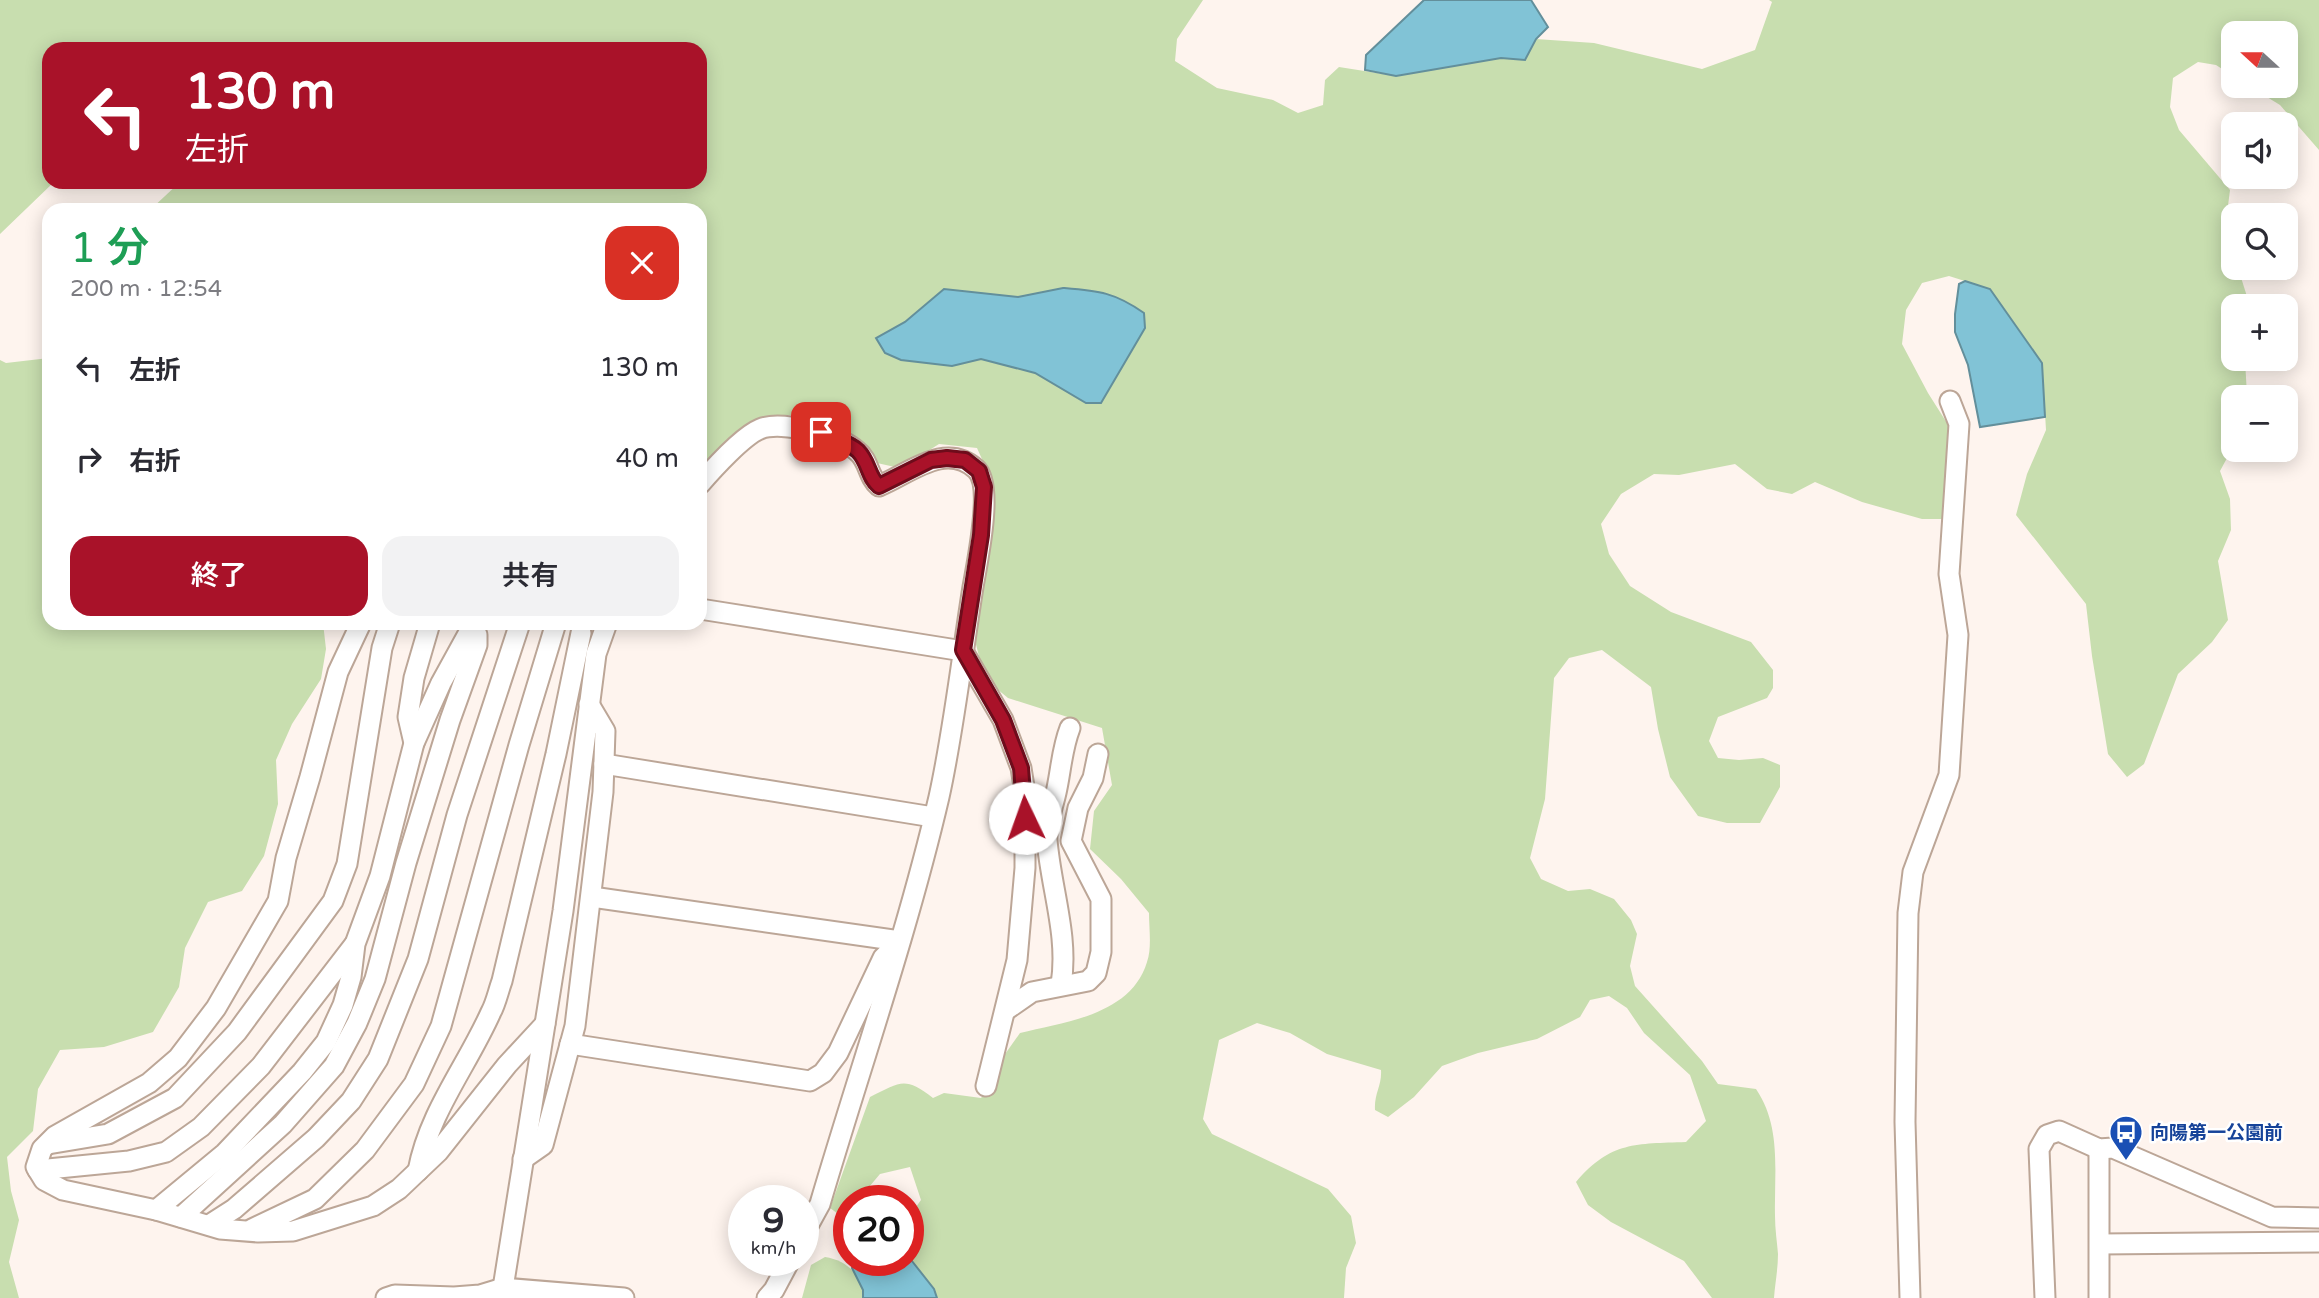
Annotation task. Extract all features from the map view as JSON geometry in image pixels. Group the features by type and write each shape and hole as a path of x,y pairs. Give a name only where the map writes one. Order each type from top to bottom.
{"street":[{"path":"1910,1298 1905,1122 1908,913 1913,872 1949,775 1958,635 1949,574 1959,424 1950,401"},
{"path":"707,476 726,456 760,429 790,428 821,432 858,451 872,480 879,486 931,460 947,458 965,460 979,471 984,487 981,535 939,796 900,941 819,1206"},
{"path":"707,610 963,650"},
{"path":"358,630 338,672 286,858 278,901 216,1008 178,1058 149,1083 55,1136 42,1149 36,1167 44,1181 63,1190 156,1210 220,1229 293,1231 373,1206 399,1189 438,1152 507,1065 545,1024"},
{"path":"47,1144 108,1133 175,1098 237,1032 333,901 347,864 382,648 388,630"},
{"path":"414,743 408,717 414,678 428,630"},
{"path":"156,1210 225,1153 302,1072 326,1042 345,995 355,944 380,876 414,743 441,683 470,630"},
{"path":"181,1217 283,1125 334,1066 357,1023 374,979 450,720 477,645 478,635 474,630"},
{"path":"209,1225 234,1209 316,1139 351,1101 378,1059 418,959 457,815 518,630"},
{"path":"248,1231 315,1199 365,1150 414,1084 441,1026 554,630"},
{"path":"505,1293 523,1159 563,911 596,654 605,630"},
{"path":"418,1171 422,1147 491,1012 502,981 556,754 581,633"},
{"path":"963,650 1003,720 1021,768 1025,793 1025,868 1017,960 986,1086"},
{"path":"523,1159 543,1145 575,1026 592,897 606,731 589,704"},
{"path":"1061,985 1065,962 1047,839 1047,821 1055,798 1070,728"},
{"path":"1006,1010 1032,992 1088,981 1096,973 1101,952 1101,899 1071,841 1078,808 1093,778 1098,754"},
{"path":"604,764 933,817"},
{"path":"592,897 900,941"},
{"path":"570,1044 810,1081 823,1073 838,1053 883,958 900,941"},
{"path":"38,1170 129,1161 166,1152 201,1128 261,1066 355,944"},
{"path":"2045,1298 2039,1149 2047,1135 2059,1131 2099,1149 2113,1149 2272,1217 2319,1218"},
{"path":"2099,1149 2099,1298"},
{"path":"2100,1244 2319,1242"},
{"path":"767,1298 781,1276"},
{"path":"386,1298 395,1295 454,1297 505,1293 624,1298"}],"green space":[{"path":"0,0 1203,0 1177,39 1175,61 1217,88 1273,100 1298,113 1323,105 1325,80 1339,67 1396,76 1501,58 1525,60 1536,39 1594,43 1702,69 1755,50 1772,2 1769,0 2319,0 2319,150 2298,126 2298,112 2286,112 2269,98 2298,98 2298,21 2221,21 2221,68 2198,62 2173,78 2170,107 2179,130 2221,179 2221,189 2230,190 2228,203 2221,203 2221,280 2242,280 2246,294 2221,294 2221,371 2246,371 2246,385 2221,385 2221,462 2225,462 2220,471 2230,499 2231,530 2218,561 2228,620 2212,642 2178,674 2144,764 2127,777 2108,754 2086,604 2016,515 2027,474 2046,430 2042,363 1990,289 1949,276 1922,283 1906,310 1902,344 1928,393 1959,442 1965,503 1951,519 1922,519 1862,502 1815,482 1792,494 1767,489 1735,464 1679,475 1654,474 1621,494 1601,524 1609,554 1630,586 1671,612 1751,642 1773,670 1773,688 1767,698 1718,717 1709,741 1718,758 1763,758 1780,765 1780,787 1760,823 1727,823 1698,816 1670,777 1651,687 1602,650 1569,658 1554,678 1545,799 1530,858 1541,879 1568,891 1590,889 1614,899 1631,920 1637,934 1630,966 1635,986 1702,1061 1718,1084 1756,1089 1770,1119 1775,1151 1778,1265 1774,1298 1712,1298 1684,1261 1611,1222 1588,1205 1576,1182 1601,1159 1625,1147 1686,1142 1706,1121 1690,1075 1644,1033 1627,1008 1609,996 1590,1000 1580,1017 1537,1039 1478,1053 1442,1066 1414,1097 1388,1117 1375,1110 1381,1070 1327,1054 1290,1033 1257,1023 1219,1040 1203,1119 1212,1134 1328,1189 1351,1216 1356,1243 1346,1268 1344,1298 937,1298 924,1276 924,1185 916,1185 910,1167 880,1174 871,1185 838,1185 870,1097 896,1085 908,1084 933,1098 944,1093 981,1098 994,1083 1003,1057 1020,1033 1076,1020 1112,1005 1127,994 1139,980 1149,956 1149,913 1121,879 1090,849 1094,811 1112,785 1102,728 1008,698 985,679 974,637 994,486 977,448 939,444 909,463 895,467 868,461 834,428 803,415 771,415 751,423 707,464 707,203 158,203 172,189 707,189 707,42 42,42 42,189 47,189 0,234"},
{"path":"42,359 42,630 324,630 326,649 321,679 292,724 276,760 278,804 264,856 242,891 208,902 185,948 179,987 153,1032 104,1047 60,1050 38,1089 33,1131 7,1157 11,1191 19,1220 9,1262 19,1298 0,1298 0,360 6,363"},
{"path":"825,1257 833,1259 833,1276 857,1276 863,1298 802,1298 808,1276 819,1276 819,1260"}],"water":[{"path":"1424,0 1531,0 1548,27 1536,39 1525,60 1501,58 1396,76 1365,70 1366,55"},
{"path":"1965,281 1990,289 2042,363 2045,417 1980,427 1968,365 1955,332 1959,284"},
{"path":"1063,288 1106,294 1144,313 1145,328 1101,403 1086,403 1035,373 981,359 952,366 901,360 885,353 876,338 905,322 944,289 1018,297"},
{"path":"856,1276 924,1276 937,1298 863,1298 863,1290"}],"place":[{"name":"向陽第一公園前","path":"2126,1162"}],"route":[{"path":"821,432 858,451 872,480 879,486 931,460 965,460 979,471 984,487 981,535 963,650 1003,720 1021,768 1025,818"}]}
